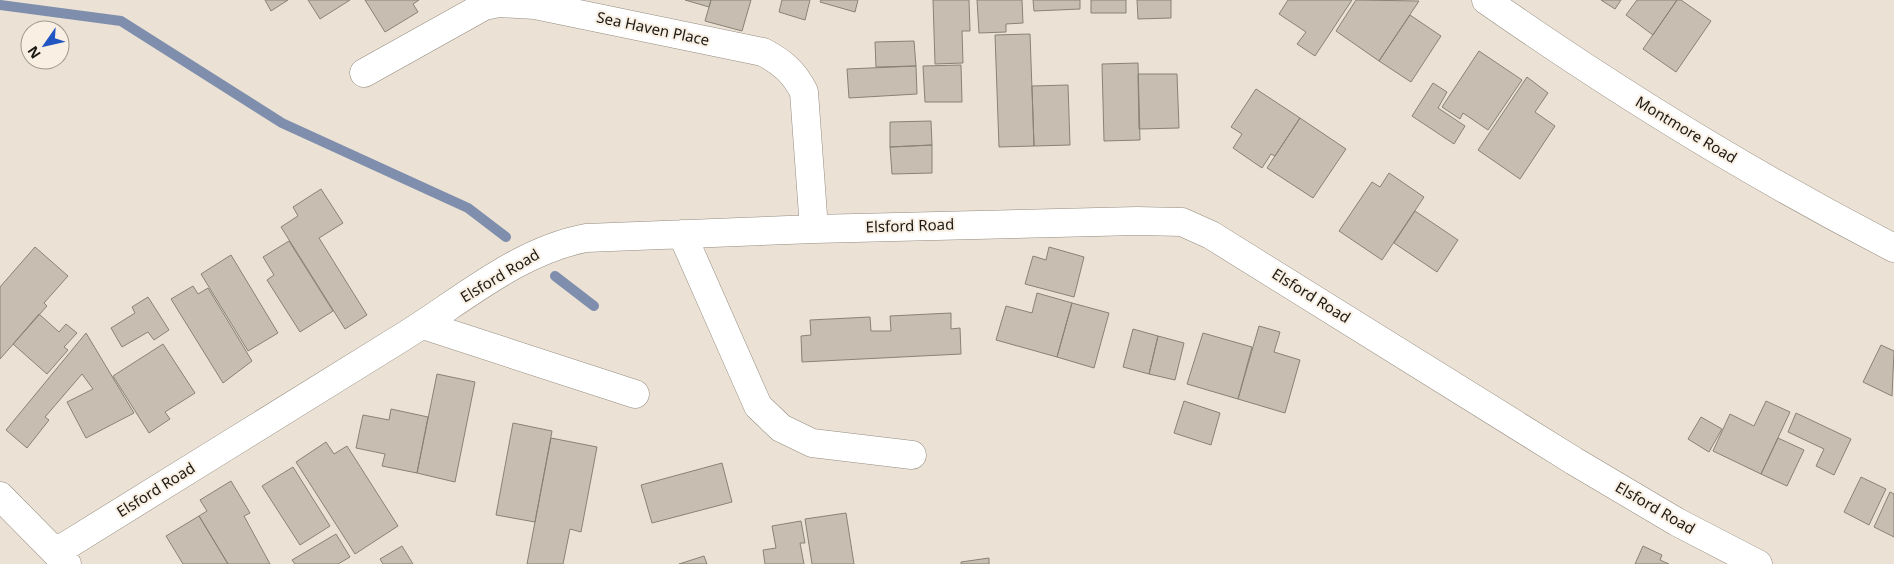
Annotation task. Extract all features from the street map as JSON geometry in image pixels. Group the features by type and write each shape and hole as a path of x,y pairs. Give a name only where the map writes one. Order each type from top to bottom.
{"street":[{"name":"Montmore Road","path":"1486,0 1653,112 1831,215 1894,248"},
{"name":"Sea Haven Place","path":"364,73 464,16 484,6 499,3 535,5 763,52 780,61 796,76 804,92 814,229"},
{"name":"Elsford Road","path":"62,558 512,266 562,242 586,238 814,229 1182,222 1211,235 1252,258 1574,462 1677,522 1758,564"},
{"path":"682,234 758,406 781,428 812,443 912,455"},
{"path":"423,325 635,394"},
{"path":"0,496 62,558"}],"building":[{"path":"265,0 288,0 271,11"},
{"path":"308,0 350,0 320,19"},
{"path":"365,0 419,0 413,4 418,12 385,32"},
{"path":"685,0 711,0 709,7"},
{"path":"711,0 751,0 742,31 705,21"},
{"path":"782,0 810,0 805,20 779,12"},
{"path":"821,0 858,0 855,12 820,2"},
{"path":"933,0 969,0 970,31 962,31 963,63 935,64"},
{"path":"977,0 1022,0 1023,23 1006,24 1006,32 979,33"},
{"path":"1033,0 1080,0 1080,9 1034,11"},
{"path":"1091,0 1126,0 1126,13 1091,13"},
{"path":"1137,0 1171,0 1171,18 1138,19"},
{"path":"1288,0 1352,0 1315,56 1297,44 1306,32 1279,14"},
{"path":"1356,0 1419,1 1379,61 1336,31"},
{"path":"1601,0 1621,0 1615,9"},
{"path":"1637,0 1677,0 1653,35 1626,15"},
{"path":"1677,0 1681,0 1711,21 1676,72 1643,49"},
{"path":"1410,15 1441,36 1411,82 1379,61"},
{"path":"1030,34 1034,146 999,147 995,35"},
{"path":"914,41 916,66 876,67 875,42"},
{"path":"1479,51 1522,80 1488,130 1463,113 1460,119 1442,107"},
{"path":"1138,63 1140,140 1104,141 1102,64"},
{"path":"961,65 962,102 925,102 923,66"},
{"path":"916,66 917,94 849,98 847,69"},
{"path":"1138,74 1177,74 1179,128 1139,129"},
{"path":"1527,77 1548,93 1535,112 1555,126 1520,179 1478,150"},
{"path":"1433,83 1447,92 1438,108 1465,126 1454,144 1412,116"},
{"path":"1068,85 1070,145 1034,146 1032,86"},
{"path":"1256,89 1300,118 1275,156 1271,154 1262,168 1233,148 1242,134 1231,127"},
{"path":"1300,118 1346,149 1313,198 1267,168"},
{"path":"931,121 932,145 890,147 890,122"},
{"path":"932,145 932,173 892,174 890,147"},
{"path":"1389,173 1424,197 1382,260 1339,231 1372,182 1380,187"},
{"path":"321,189 343,223 319,238 367,315 345,329 281,227 298,216 293,207"},
{"path":"1415,211 1458,240 1437,272 1394,243"},
{"path":"289,241 333,311 300,332 267,280 274,275 263,257"},
{"path":"35,247 68,276 44,303 47,306 0,359 0,287"},
{"path":"1049,247 1084,257 1074,297 1025,284 1033,256 1046,260"},
{"path":"231,255 278,333 248,351 201,274"},
{"path":"193,286 198,294 208,288 252,361 223,383 171,299"},
{"path":"1037,293 1072,303 1057,357 996,340 1006,306 1032,313"},
{"path":"148,297 169,330 154,340 148,332 122,347 111,328 135,313 132,307"},
{"path":"1072,303 1109,313 1094,368 1057,357"},
{"path":"951,313 951,329 960,328 961,354 802,362 801,336 811,335 810,320 870,317 871,331 891,331 890,316"},
{"path":"39,314 59,332 66,324 77,333 64,347 68,350 47,374 13,344"},
{"path":"1259,326 1280,332 1274,352 1300,360 1285,413 1238,399"},
{"path":"1133,329 1158,336 1149,374 1123,367"},
{"path":"86,333 134,413 86,438 67,402 93,389 82,374 45,417 49,420 27,448 6,430"},
{"path":"1203,333 1252,347 1238,399 1187,384"},
{"path":"1158,336 1184,343 1175,380 1149,374"},
{"path":"163,344 195,393 165,412 170,419 149,433 113,376"},
{"path":"1881,345 1894,351 1892,396 1863,382"},
{"path":"437,374 475,382 455,482 417,473"},
{"path":"1184,401 1220,413 1211,445 1174,433"},
{"path":"1766,401 1790,412 1761,474 1713,451 1730,414 1754,426"},
{"path":"391,409 428,417 417,473 382,466 385,454 356,448 363,415 389,420"},
{"path":"1796,413 1851,439 1834,475 1816,466 1824,449 1788,432"},
{"path":"1701,417 1722,429 1709,452 1688,439"},
{"path":"513,423 552,431 535,522 496,515"},
{"path":"551,438 597,447 581,532 570,529 563,564 527,564"},
{"path":"1778,438 1804,450 1787,486 1761,474"},
{"path":"326,442 334,454 347,446 398,526 355,554 296,462"},
{"path":"722,463 732,502 652,523 641,485"},
{"path":"293,467 330,526 300,545 262,486"},
{"path":"1861,477 1886,489 1869,525 1844,512"},
{"path":"231,481 250,513 244,516 270,564 228,564 199,516 207,511 200,500"},
{"path":"1890,492 1894,494 1894,537 1874,527"},
{"path":"846,513 854,564 812,564 805,519"},
{"path":"199,516 228,564 183,564 166,536"},
{"path":"801,521 805,543 800,543 804,564 765,564 763,550 776,548 772,526"},
{"path":"336,534 350,557 338,564 295,564 292,560"},
{"path":"402,546 413,564 383,564 380,559"},
{"path":"1643,546 1662,555 1660,560 1669,564 1635,564"},
{"path":"704,556 707,564 679,564"},
{"path":"989,558 989,564 961,564 961,562"}],"waterway":[{"path":"0,5 121,21 282,123 468,208 506,237"},
{"path":"555,276 594,306"}]}
